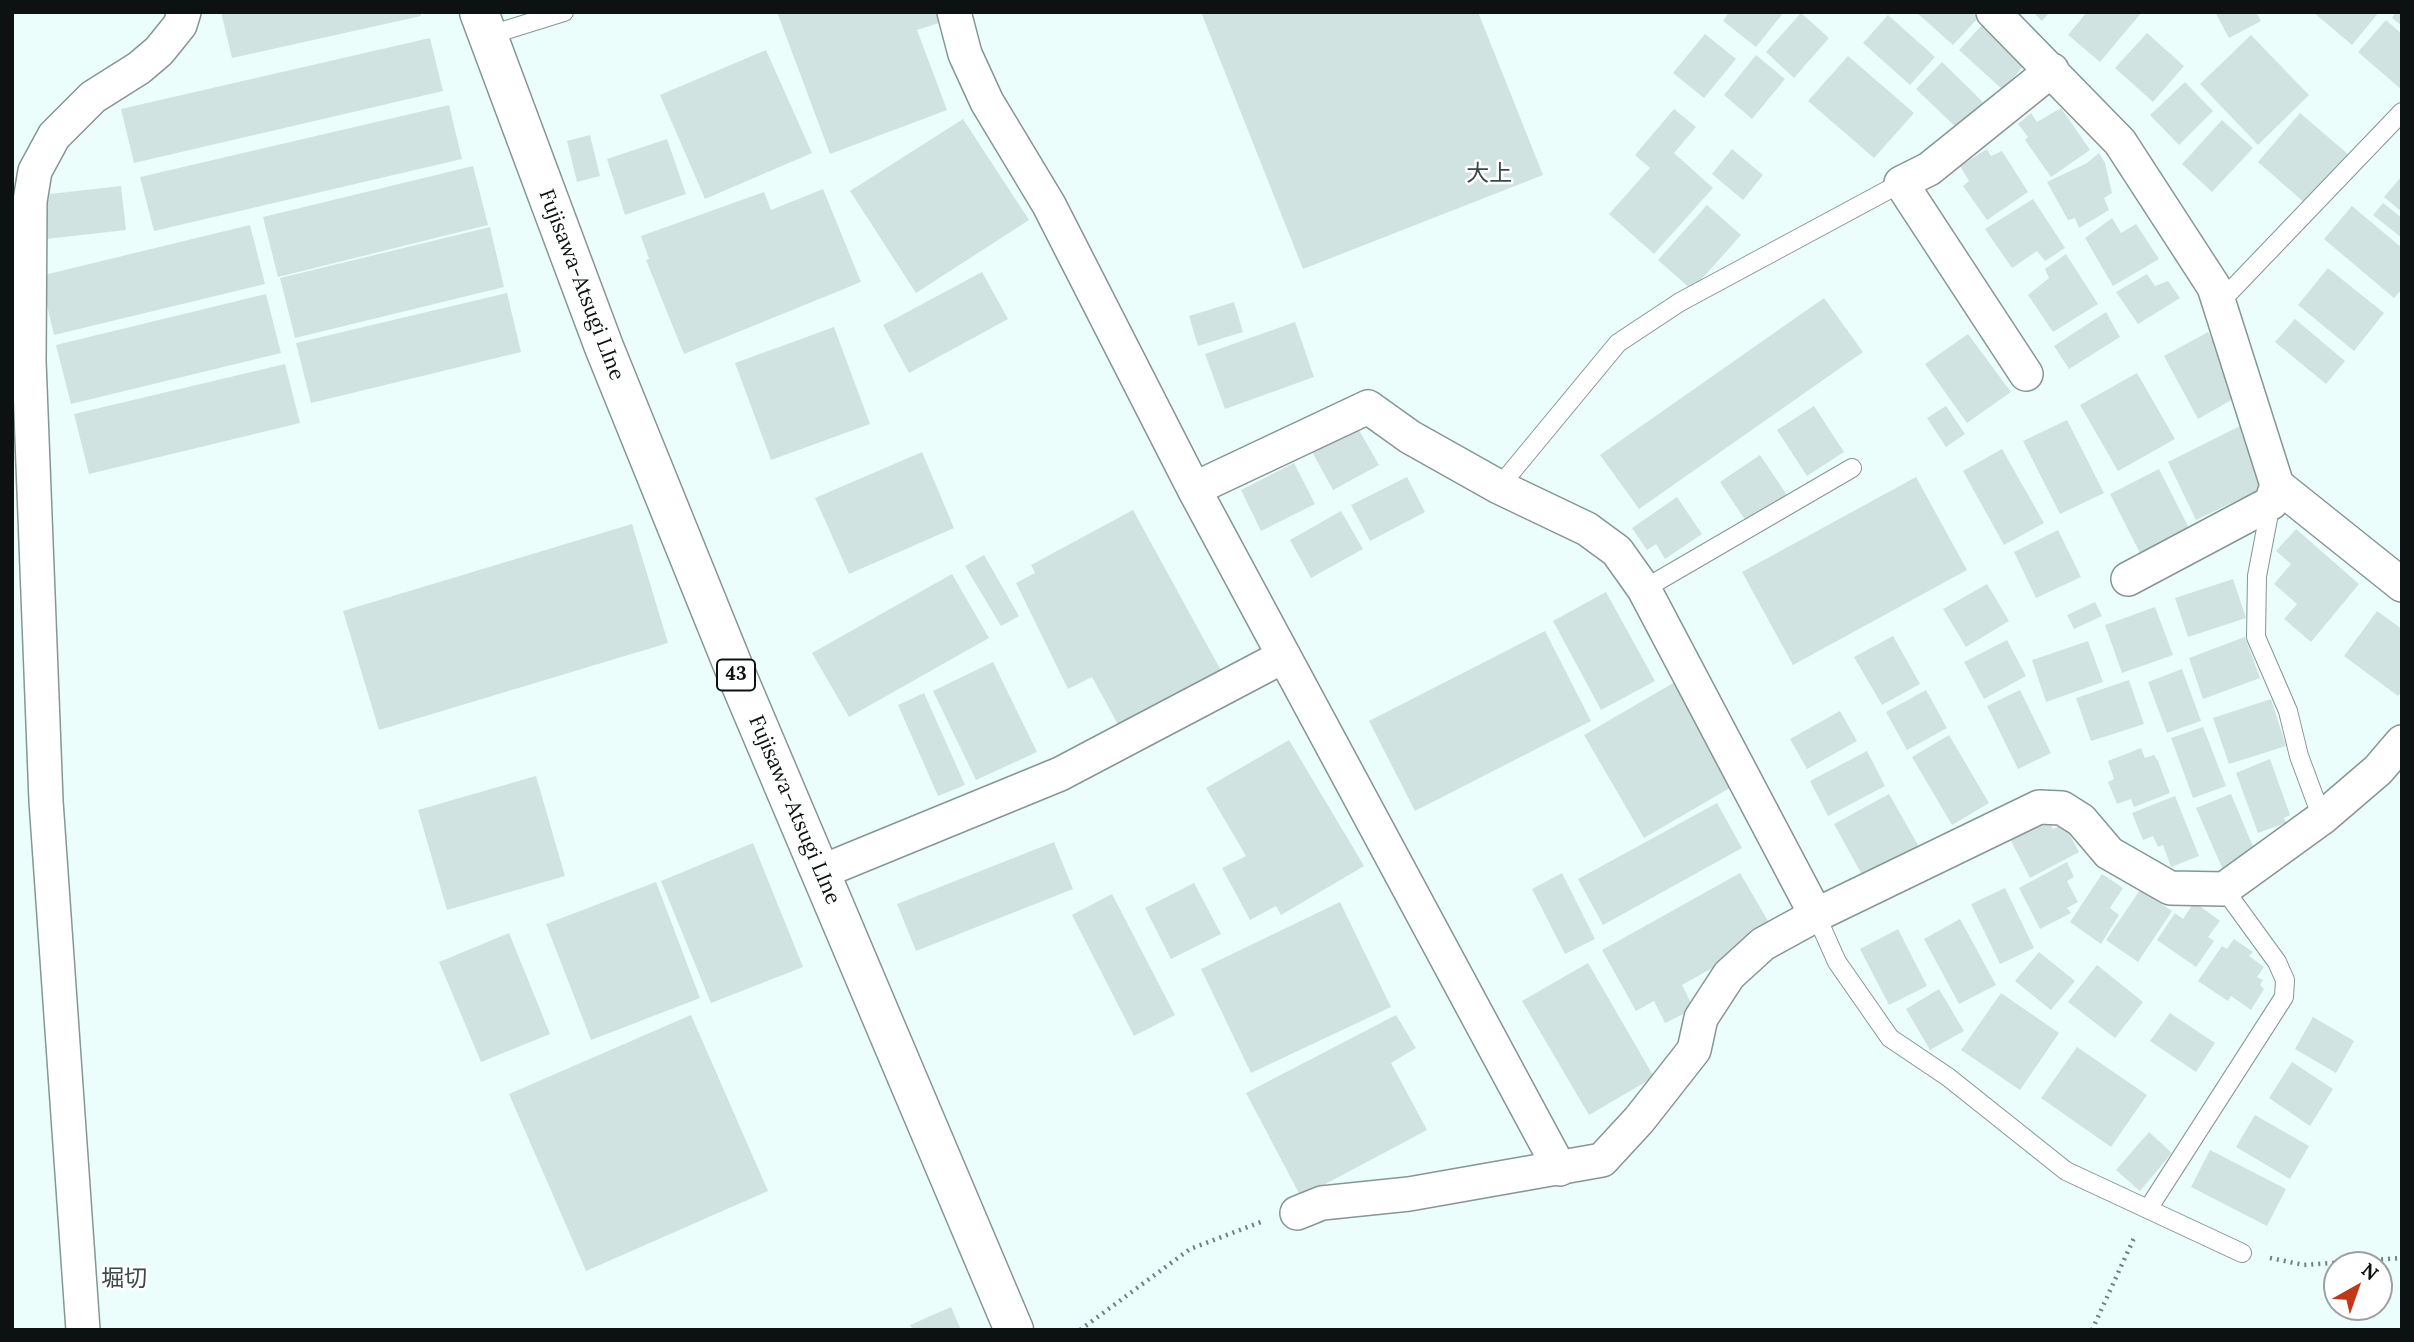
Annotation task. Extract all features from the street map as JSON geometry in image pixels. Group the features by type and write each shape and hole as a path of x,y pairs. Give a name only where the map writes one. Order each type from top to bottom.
{"main road":[{"name":"Fujisawa-Atsugi LIne","path":"483,24 604,347 738,678 1014,1330"}],"street":[{"path":"83,1330 46,801 29,361 30,201 35,172 54,136 93,97 139,68 159,51 180,25 184,12"},
{"path":"954,12 965,54 987,102 1049,205 1194,489 1560,1169"},
{"path":"1993,12 2120,142 2221,301 2274,494 2402,585"},
{"path":"2026,374 1901,183 1929,169 2052,70"},
{"path":"1194,489 1368,407 1410,437 1499,487 1587,529 1617,551 1644,589 1816,915"},
{"path":"2127,579 2274,494"},
{"path":"821,872 1060,774 1284,656"},
{"path":"1297,1213 1321,1203 1409,1194 1602,1160 1639,1120 1694,1050 1702,1018 1729,975 1763,944 1816,915 2039,807 2062,808 2081,820 2109,853 2170,888 2224,889 2322,818 2378,770 2402,742"}],"lane":[{"path":"483,24 565,12"},
{"path":"2221,301 2402,112"},
{"path":"1499,487 1618,343 1679,302 1901,183"},
{"path":"1644,589 1852,468"},
{"path":"2274,494 2257,576 2256,637 2288,711 2300,756 2322,818"},
{"path":"2148,1209 2284,997 2285,981 2277,962 2224,889"},
{"path":"1816,915 1837,962 1890,1038 1948,1077 2066,1171 2242,1253"}],"path":[{"path":"2092,1330 2148,1209"},
{"path":"1080,1330 1190,1249 1256,1223 1297,1213"},
{"path":"2242,1253 2304,1265 2402,1258"}],"building":[{"path":"221,12 420,12 421,16 232,58"},
{"path":"777,12 935,12 939,23 917,30 947,110 830,154"},
{"path":"1201,12 1478,12 1543,175 1303,269"},
{"path":"1729,12 1784,12 1756,47 1723,21"},
{"path":"1916,12 1972,12 1978,18 1953,45"},
{"path":"2033,12 2050,12 2042,21"},
{"path":"2087,12 2142,12 2100,62 2068,35"},
{"path":"2215,12 2256,12 2261,21 2229,38"},
{"path":"2313,12 2379,12 2352,45"},
{"path":"2396,12 2402,12 2402,26 2392,18"},
{"path":"1801,13 1829,38 1794,78 1766,52"},
{"path":"1888,15 1935,57 1910,85 1863,43"},
{"path":"2386,20 2402,34 2402,90 2358,52"},
{"path":"1982,25 2025,64 2003,90 1959,50"},
{"path":"2147,33 2184,66 2153,102 2115,68"},
{"path":"1705,34 1736,59 1704,98 1673,73"},
{"path":"2251,35 2309,95 2258,145 2200,84"},
{"path":"430,38 443,91 134,163 121,109"},
{"path":"766,50 812,153 705,199 660,95"},
{"path":"1756,55 1785,79 1752,119 1724,95"},
{"path":"1848,56 1914,113 1874,158 1808,101"},
{"path":"1942,62 1986,105 1961,132 1916,89"},
{"path":"2185,82 2213,111 2179,145 2150,115"},
{"path":"449,105 462,159 154,231 140,177"},
{"path":"2061,108 2090,150 2051,177 2025,140 2028,137 2018,124 2031,113 2037,122"},
{"path":"1674,109 1696,127 1674,153 1713,188 1654,254 1609,214 1650,168 1635,155"},
{"path":"2300,113 2349,155 2307,205 2258,162"},
{"path":"963,119 1029,220 916,293 850,191"},
{"path":"2222,120 2253,148 2212,192 2182,164"},
{"path":"590,135 600,176 577,182 567,141"},
{"path":"667,139 686,194 625,215 607,159"},
{"path":"1732,149 1763,175 1743,200 1712,174"},
{"path":"1987,149 1991,156 2002,151 2028,192 1987,220 1963,186 1969,181 1960,166"},
{"path":"2099,153 2105,163 2112,193 2104,198 2109,210 2079,228 2075,218 2068,220 2047,182 2087,163"},
{"path":"473,166 488,225 278,277 263,217"},
{"path":"2402,176 2402,212 2384,197"},
{"path":"121,186 126,230 46,239 41,195"},
{"path":"823,189 861,282 684,354 646,260 649,259 641,236 764,192 771,210"},
{"path":"2033,199 2065,248 2045,261 2037,251 2012,268 1985,229"},
{"path":"2383,203 2402,218 2402,238 2373,215"},
{"path":"1707,205 1741,235 1692,290 1658,260"},
{"path":"2352,206 2402,248 2402,289 2394,298 2324,239"},
{"path":"2112,218 2121,233 2136,224 2159,259 2113,286 2085,238"},
{"path":"250,225 265,284 54,335 40,276"},
{"path":"490,227 504,287 295,338 280,278"},
{"path":"2066,254 2098,304 2053,332 2028,295 2049,278 2045,269"},
{"path":"2328,268 2384,313 2354,351 2298,305"},
{"path":"982,272 1008,319 909,373 883,325"},
{"path":"2147,274 2155,286 2168,281 2180,298 2138,324 2116,292"},
{"path":"507,293 521,352 311,403 296,343"},
{"path":"266,294 281,353 71,404 56,345"},
{"path":"1824,298 1863,352 1639,509 1600,455"},
{"path":"1234,302 1243,332 1198,346 1189,316"},
{"path":"2106,312 2120,337 2069,369 2054,346"},
{"path":"2295,319 2345,361 2326,384 2275,342"},
{"path":"1295,322 1314,377 1225,409 1205,354"},
{"path":"834,327 870,424 771,460 735,363"},
{"path":"2208,332 2242,394 2198,419 2164,356"},
{"path":"1968,334 2011,392 1967,423 1925,364"},
{"path":"285,364 300,423 89,474 74,414"},
{"path":"2137,373 2175,439 2118,471 2080,405"},
{"path":"1814,406 1844,452 1807,476 1777,430"},
{"path":"1946,406 1965,434 1946,447 1927,418"},
{"path":"2067,420 2104,493 2060,514 2023,441"},
{"path":"1356,425 1379,465 1333,490 1311,450"},
{"path":"2240,426 2269,485 2196,520 2168,462"},
{"path":"2002,449 2044,523 2004,545 1963,471"},
{"path":"922,452 954,528 849,574 815,498"},
{"path":"1760,455 1787,495 1747,523 1720,482"},
{"path":"1294,463 1315,504 1261,531 1241,490"},
{"path":"2159,469 2192,534 2143,559 2110,494"},
{"path":"1407,477 1425,512 1370,541 1351,505"},
{"path":"1916,477 1967,570 1793,665 1742,572"},
{"path":"1677,497 1702,534 1665,559 1656,544 1647,550 1632,528"},
{"path":"1133,510 1224,676 1122,732 1092,677 1068,689 1016,583 1035,573 1031,565"},
{"path":"1341,511 1363,549 1311,578 1290,540"},
{"path":"632,524 668,643 379,730 343,611"},
{"path":"2296,529 2359,584 2311,642 2284,619 2297,604 2274,584 2291,564 2276,551"},
{"path":"2058,530 2081,577 2036,598 2014,552"},
{"path":"984,555 1019,616 1001,626 965,566"},
{"path":"952,574 989,638 849,717 812,653"},
{"path":"2233,579 2246,618 2188,637 2175,598"},
{"path":"1987,584 2009,621 1966,647 1943,609"},
{"path":"1606,592 1655,681 1601,710 1553,621"},
{"path":"2095,602 2102,616 2074,629 2067,615"},
{"path":"2155,607 2173,655 2122,673 2105,625"},
{"path":"2377,611 2402,629 2402,692 2398,696 2344,656"},
{"path":"1545,631 1591,721 1415,811 1369,721"},
{"path":"1893,636 1920,684 1882,705 1854,657"},
{"path":"2245,637 2260,678 2203,699 2189,658"},
{"path":"2007,640 2026,676 1984,699 1964,662"},
{"path":"2088,641 2103,682 2046,702 2032,660"},
{"path":"993,662 1037,752 976,780 933,691"},
{"path":"2182,669 2201,721 2167,733 2148,682"},
{"path":"1680,679 1740,782 1644,838 1584,735"},
{"path":"2129,680 2144,724 2091,741 2076,698"},
{"path":"1926,690 1947,728 1907,750 1886,712"},
{"path":"2020,690 2051,753 2018,769 1987,706"},
{"path":"924,693 965,785 938,796 898,705"},
{"path":"2271,699 2286,746 2229,764 2213,718"},
{"path":"1840,711 1857,741 1807,769 1790,739"},
{"path":"2203,727 2226,786 2193,798 2171,738"},
{"path":"1949,735 1989,803 1952,825 1912,757"},
{"path":"1289,740 1364,866 1281,915 1276,906 1250,920 1222,868 1246,856 1206,788"},
{"path":"2141,748 2145,758 2154,755 2158,761 2170,793 2134,807 2131,799 2117,804 2108,782 2114,779 2108,761"},
{"path":"1867,751 1885,786 1828,816 1810,781"},
{"path":"2270,759 2290,815 2284,818 2286,823 2258,833 2236,773"},
{"path":"536,776 565,876 447,910 418,810"},
{"path":"1889,794 1922,852 1866,882 1834,824"},
{"path":"2231,794 2257,856 2223,870 2196,808"},
{"path":"2175,796 2199,856 2171,867 2163,845 2158,847 2153,836 2143,840 2132,813"},
{"path":"1717,803 1742,848 1603,925 1578,879"},
{"path":"2046,816 2053,829 2064,824 2079,852 2030,878 2009,837"},
{"path":"1054,842 1073,889 916,951 897,904"},
{"path":"753,843 803,967 711,1003 661,881"},
{"path":"2067,862 2074,877 2067,881 2078,902 2067,908 2071,913 2040,929 2019,888"},
{"path":"1562,873 1595,939 1565,954 1532,889"},
{"path":"1740,873 1775,933 1682,985 1694,1009 1665,1023 1654,1001 1636,1011 1602,950"},
{"path":"2102,874 2123,888 2110,908 2119,915 2101,944 2070,922"},
{"path":"656,882 700,998 591,1040 546,924"},
{"path":"1194,883 1221,934 1171,959 1145,908"},
{"path":"2005,888 2034,948 2000,964 1971,904"},
{"path":"2140,890 2172,911 2138,962 2106,940"},
{"path":"1112,894 1175,1015 1134,1036 1072,915"},
{"path":"1340,902 1391,1007 1251,1073 1201,969"},
{"path":"2194,902 2220,921 2208,937 2214,941 2196,967 2157,940 2175,913 2183,919"},
{"path":"1960,919 1996,985 1959,1004 1924,939"},
{"path":"1898,929 1927,986 1889,1005 1860,949"},
{"path":"509,933 550,1034 481,1062 439,962"},
{"path":"2234,939 2253,952 2249,956 2264,967 2257,977 2263,980 2260,985 2264,989 2251,1010 2231,996 2228,1001 2198,981 2222,946 2227,949"},
{"path":"2039,952 2075,981 2051,1010 2015,981"},
{"path":"1588,963 1654,1077 1589,1115 1522,1001"},
{"path":"2097,965 2143,1002 2115,1038 2068,1002"},
{"path":"1939,989 1964,1031 1930,1050 1906,1009"},
{"path":"2001,993 2059,1033 2020,1090 1961,1050"},
{"path":"2170,1013 2215,1043 2196,1072 2150,1041"},
{"path":"691,1015 768,1191 586,1271 509,1094"},
{"path":"1396,1015 1416,1048 1391,1063 1427,1130 1301,1197 1246,1093"},
{"path":"2313,1017 2354,1041 2336,1073 2295,1049"},
{"path":"2077,1047 2147,1095 2111,1147 2041,1098"},
{"path":"2292,1062 2333,1089 2310,1126 2269,1098"},
{"path":"2255,1115 2309,1146 2290,1179 2236,1147"},
{"path":"2149,1132 2172,1153 2140,1191 2116,1170"},
{"path":"2210,1150 2286,1189 2267,1226 2191,1187"},
{"path":"951,1307 961,1330 913,1330 910,1325"}],"district":[{"name":"大上","path":"1489,174"},
{"name":"堀切","path":"124,1279"}]}
